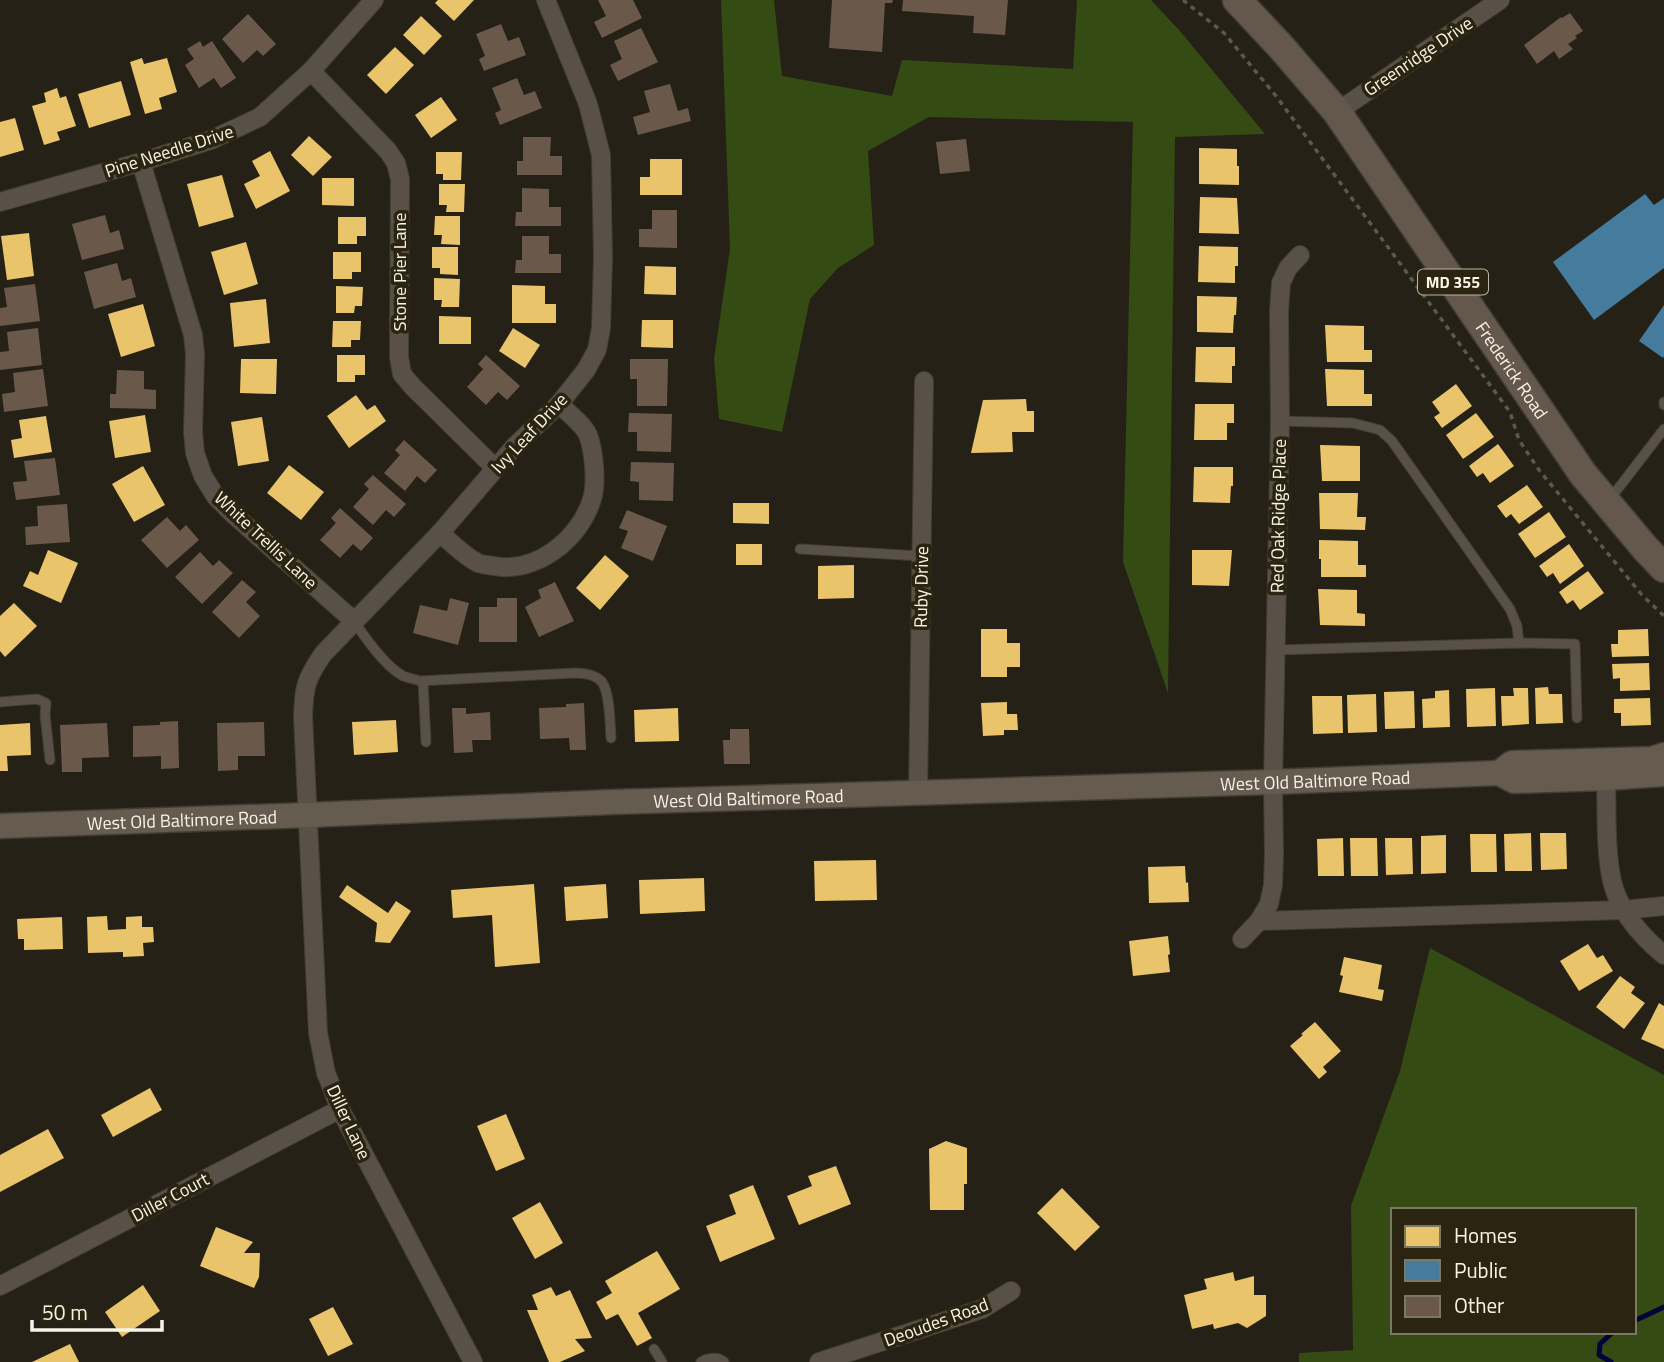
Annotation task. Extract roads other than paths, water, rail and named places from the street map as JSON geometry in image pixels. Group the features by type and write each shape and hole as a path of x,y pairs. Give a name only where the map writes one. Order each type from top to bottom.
{"main road":[{"name":"Frederick Road","path":"1237,0 1337,112 1583,474 1664,568"}],"street":[{"name":"Pine Needle Drive","path":"0,202 211,140 260,117 312,71 374,0"},
{"name":"Ivy Leaf Drive","path":"308,815 304,695 309,674 323,654 440,533 495,468 559,404 586,370 597,350 601,328 603,258 601,155 588,104 546,0"},
{"name":"Greenridge Drive","path":"1337,112 1500,0"},
{"name":"Stone Pier Lane","path":"312,71 388,151 396,163 400,179 399,357 402,374 495,468"},
{"name":"White Trellis Lane","path":"141,162 193,335 193,432 195,453 203,476 216,497 233,514 354,621"},
{"name":"Red Oak Ridge Place","path":"1259,921 1269,904 1275,856 1273,782 1281,283 1288,268 1300,255"},
{"name":"Ruby Drive","path":"918,794 924,381"},
{"path":"440,533 480,564 516,568 533,563 572,535 593,498 592,456 587,433 559,404"},
{"name":"West Old Baltimore Road","path":"1499,773 1512,763 1652,758 1664,755"},
{"name":"West Old Baltimore Road","path":"0,825 1499,773 1514,781 1664,774"},
{"path":"1606,778 1612,883 1639,932 1664,955"},
{"name":"Diller Lane","path":"308,815 318,1033 326,1073 340,1109 473,1362"},
{"path":"1242,939 1259,921 1625,910 1664,906"},
{"name":"Diller Court","path":"0,1286 340,1109"},
{"name":"Deoudes Road","path":"819,1362 982,1309 1011,1291"}],"lane":[{"path":"1280,421 1353,423 1380,430 1392,441 1510,609 1517,626 1519,643"},
{"path":"1607,503 1664,429"},
{"path":"800,549 921,556"},
{"path":"354,621 385,661 403,676 423,681 585,673 602,682 607,696 611,738"},
{"path":"1276,650 1519,643 1575,644 1577,718"},
{"path":"423,681 426,742"},
{"path":"0,702 37,699 46,703 50,760"},
{"path":"654,1349 662,1362"},
{"path":"701,1362 714,1358 724,1362"}],"waterway":[{"path":"1636,1320 1664,1307"},
{"path":"1611,1334 1600,1344 1599,1355 1611,1362"}]}
